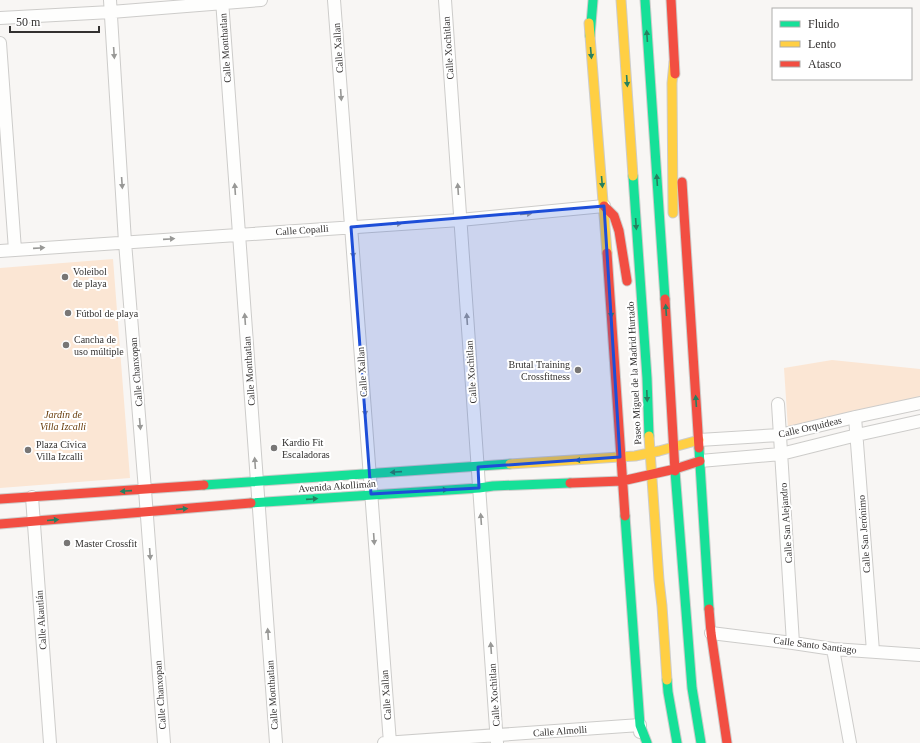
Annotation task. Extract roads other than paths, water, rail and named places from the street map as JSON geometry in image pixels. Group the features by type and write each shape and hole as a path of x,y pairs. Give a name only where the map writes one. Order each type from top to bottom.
{"main road":[{"path":"587,0 604,206 620,457 640,725 648,743"},
{"path":"590,36 593,0"},
{"name":"Paseo Miguel de la Madrid Hurtado","path":"621,0 647,378 650,454 659,580 668,692 677,743"},
{"path":"645,0 670,374 673,446 692,688 701,743"},
{"path":"671,0 711,633 727,743"},
{"path":"674,62 672,83 674,222"},
{"path":"604,206 614,216 619,231 628,286"},
{"path":"670,374 675,320"},
{"path":"636,340 638,356 647,378"},
{"name":"Avenida Akollimán","path":"0,499 620,457 650,454 673,446 699,440"},
{"name":"Avenida Akollimán","path":"0,524 371,494 493,486 622,481 652,475 700,461"},
{"path":"657,668 662,606"},
{"path":"692,688 710,743"}],"street":[{"path":"0,18 111,6 261,0"},
{"name":"Calle Xallan","path":"334,0 390,743"},
{"name":"Calle Xochitlan","path":"445,0 497,739"},
{"name":"Calle Monthatlan","path":"222,2 276,743"},
{"name":"Calle Chanxopan","path":"111,6 125,242 164,743"},
{"path":"0,43 15,250"},
{"name":"Calle Copalli","path":"0,251 460,220 604,206"},
{"name":"Calle Orquideas","path":"699,440 780,435 920,403"},
{"name":"Calle San Alejandro","path":"778,404 793,643"},
{"name":"Calle San Jerónimo","path":"855,417 874,651"},
{"name":"Calle Orquideas","path":"700,461 781,454 920,421"},
{"name":"Calle Akautlán","path":"32,497 50,743"},
{"name":"Calle Santo Santiago","path":"711,633 833,649 920,654"},
{"path":"833,649 850,743"},
{"path":"640,725 640,743"},
{"name":"Calle Almolli","path":"384,743 497,739 640,725"}],"place":[{"name":"Voleibol de playa","path":"65,277"},
{"name":"Fútbol de playa","path":"68,313"},
{"name":"Cancha de uso múltiple","path":"66,345"},
{"name":"Brutal Training Crossfitness","path":"578,370"},
{"name":"Kardio Fit Escaladoras","path":"274,448"},
{"name":"Plaza Cívica Villa Izcalli","path":"28,450"},
{"name":"Master Crossfit","path":"67,543"}],"park label":[{"name":"Jardín de Villa Izcalli","path":"63,420"}]}
